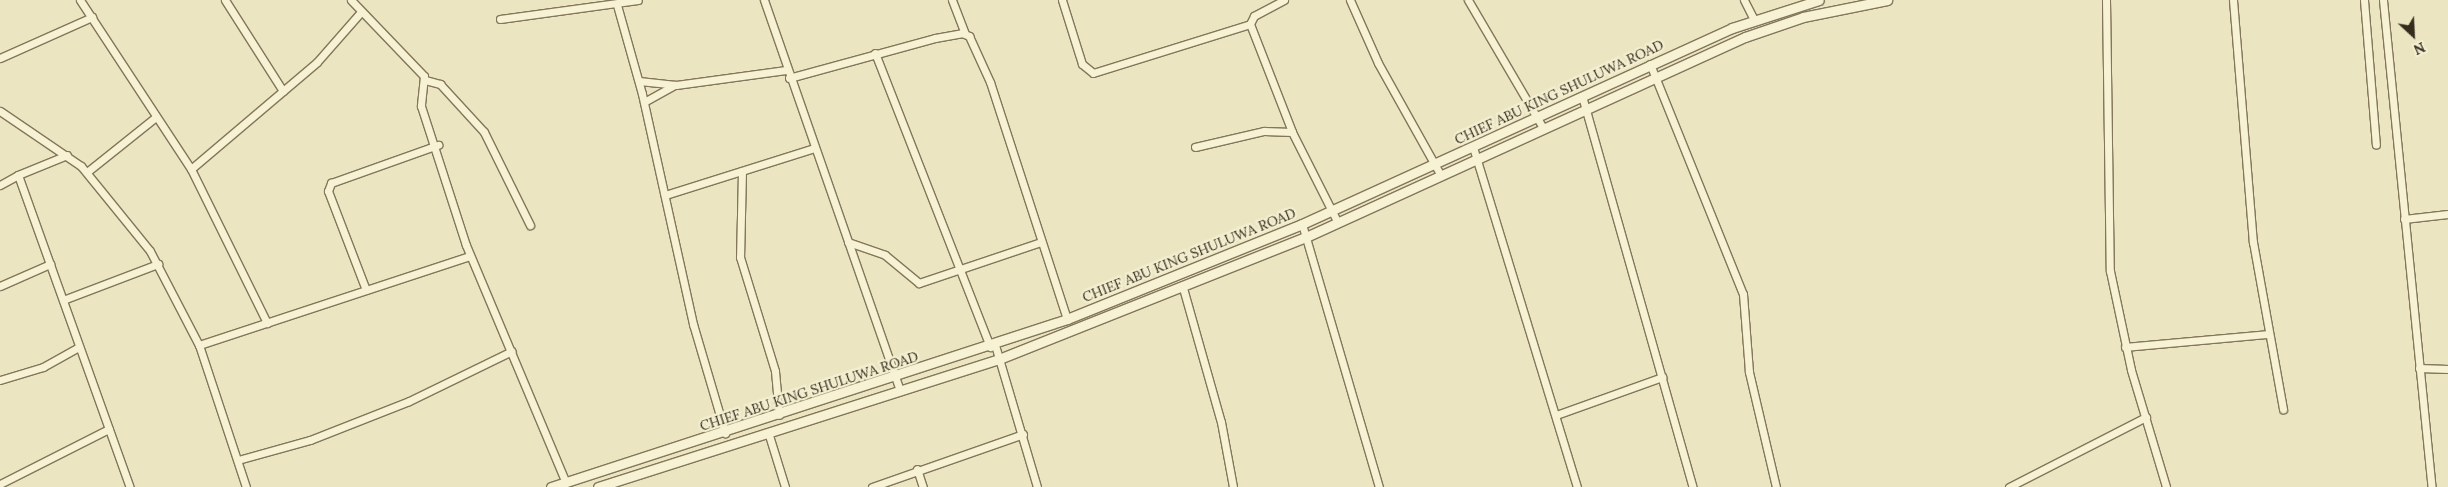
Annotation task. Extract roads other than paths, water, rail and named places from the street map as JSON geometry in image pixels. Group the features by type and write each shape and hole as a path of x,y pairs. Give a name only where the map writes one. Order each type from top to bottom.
{"street":[{"path":"80,0 190,169 267,323"},
{"path":"225,0 283,90"},
{"path":"351,0 361,12 416,63 425,80 421,106 438,145 470,256 512,350 566,482"},
{"path":"500,20 617,5 638,0"},
{"path":"764,0 786,70 900,390"},
{"path":"952,0 965,34 990,82 1067,319"},
{"path":"1062,0 1082,64 1092,72 1250,24 1254,16 1284,0"},
{"path":"1350,0 1378,63 1440,174"},
{"path":"1468,0 1543,128"},
{"path":"1744,0 1754,20"},
{"name":"CHIEF ABU KING SHULUWA ROAD","path":"551,487 992,346 1067,319 1302,224 1650,64 1754,20 1819,0"},
{"path":"598,487 999,359 1183,288 1306,237 1337,221 1656,77 1803,17 1887,0"},
{"path":"2106,0 2111,126 2107,228 2126,347 2166,487"},
{"path":"2233,0 2244,166 2268,334 2283,409"},
{"path":"2364,0 2376,145"},
{"path":"2383,0 2432,487"},
{"path":"617,5 639,80 693,324 724,433"},
{"path":"190,169 323,56 361,12"},
{"path":"0,58 92,17"},
{"path":"1250,24 1292,132 1337,221"},
{"path":"789,78 875,53 965,34"},
{"path":"875,53 958,269 999,359 1023,434 1037,487"},
{"path":"1650,64 1745,301 1749,372 1776,487"},
{"path":"639,80 676,85 786,70"},
{"path":"425,80 440,84 484,132 530,225"},
{"path":"644,102 676,85"},
{"path":"1582,96 1693,487"},
{"path":"0,111 67,155 87,172 158,264 199,345 246,487"},
{"path":"87,172 156,117"},
{"path":"1195,147 1264,131 1292,132"},
{"path":"366,290 328,191 331,183 438,145"},
{"path":"1473,147 1478,158 1577,487"},
{"path":"665,195 814,148"},
{"path":"0,185 18,175 67,155"},
{"path":"742,171 740,257 775,371 779,415"},
{"path":"18,175 130,487"},
{"path":"2404,219 2448,214"},
{"path":"1302,224 1379,487"},
{"path":"848,242 885,255 919,283 1041,242"},
{"path":"199,345 470,256"},
{"path":"0,286 50,264"},
{"path":"63,300 158,264"},
{"path":"1183,288 1221,422 1233,487"},
{"path":"2126,347 2268,334"},
{"path":"0,380 43,367 79,347"},
{"path":"238,460 310,440 410,401 512,350"},
{"path":"2419,368 2448,369"},
{"path":"1556,415 1662,376"},
{"path":"2010,487 2146,417"},
{"path":"0,484 109,428"},
{"path":"768,432 785,487"},
{"path":"872,487 917,469 1023,434"},
{"path":"917,469 923,487"}]}
